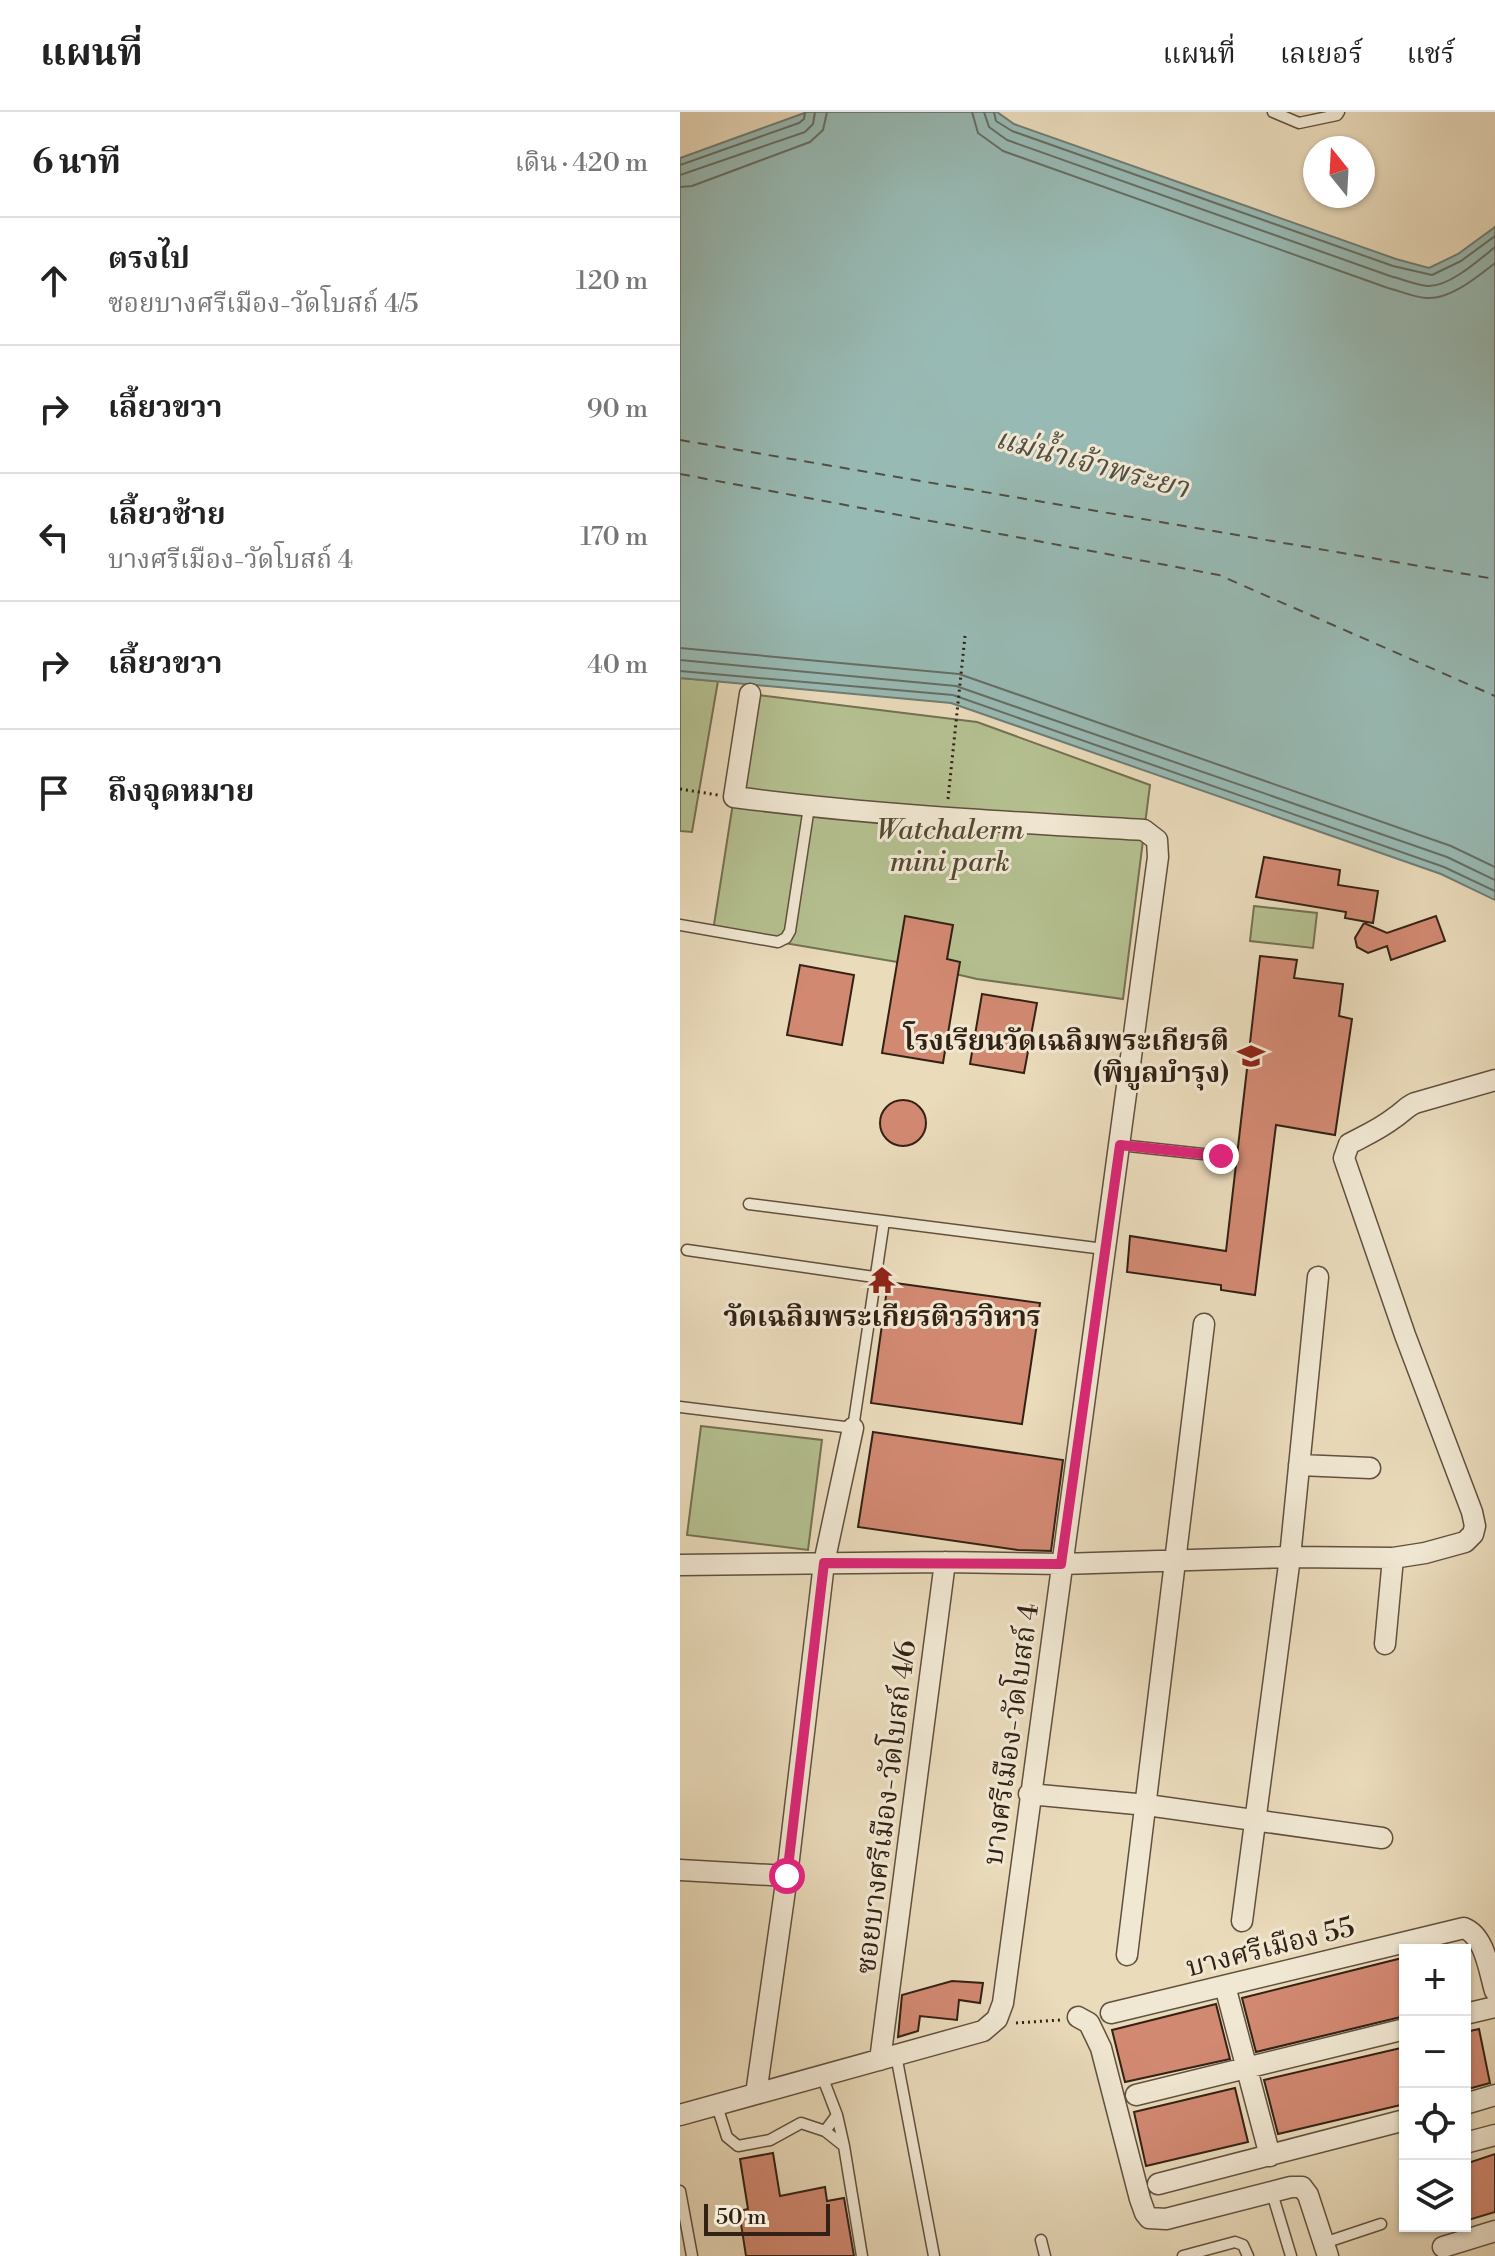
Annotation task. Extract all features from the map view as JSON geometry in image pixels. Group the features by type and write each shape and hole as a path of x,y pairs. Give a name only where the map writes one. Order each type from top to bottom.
{"street":[{"path":"750,694 734,797 946,819"},
{"name":"บางศรีเมือง-วัดโบสถ์ 4","path":"946,819 1144,830 1157,840 1158,857 1003,2003 997,2019"},
{"path":"680,1565 1061,1564 1290,1557 1393,1558 1465,1542 1473,1534 1475,1526 1472,1512 1396,1309 1344,1158 1349,1144 1379,1129 1404,1108 1495,1080"},
{"path":"1242,1921 1290,1557 1318,1277"},
{"path":"1127,1955 1204,1324"},
{"path":"756,2094 787,1876 824,1563 853,1428"},
{"path":"1299,1465 1370,1468"},
{"path":"1385,1644 1393,1558"},
{"name":"ซอยบางศรีเมือง-วัดโบสถ์ 4/6","path":"888,2058 945,1562"},
{"path":"1029,1794 1147,1805 1382,1838"},
{"path":"680,1870 787,1876"},
{"name":"บางศรีเมือง 55","path":"1111,2013 1464,1928 1474,1932 1479,1941 1495,1991"},
{"path":"1225,1986 1270,2156"},
{"path":"1471,2013 1495,2007"},
{"path":"1078,2017 1089,2023 1101,2048 1140,2199 1149,2218 1166,2219 1291,2187 1302,2187 1308,2195 1326,2249"},
{"path":"680,2115 983,2031 997,2019"},
{"path":"1136,2095 1399,2030"},
{"path":"1471,2102 1495,2095"},
{"path":"1158,2184 1399,2126"},
{"path":"1471,2141 1495,2135"},
{"path":"1443,2247 1495,2231"}],"lane":[{"path":"1273,112 1299,123 1339,112"},
{"path":"680,925 778,942 786,938 790,931 809,807"},
{"path":"1120,1145 1221,1156"},
{"path":"749,1204 1104,1249"},
{"path":"680,1407 853,1428 884,1221"},
{"path":"687,1250 874,1277"},
{"path":"888,2058 934,2256"},
{"path":"822,2076 837,2115 844,2146 862,2256"},
{"path":"717,2106 727,2137 738,2146 770,2140 801,2123 825,2131 844,2146"},
{"path":"825,2131 837,2115"},
{"path":"680,2191 692,2256"},
{"path":"1272,2193 1291,2256"},
{"path":"1326,2249 1381,2224"},
{"path":"1041,2240 1045,2256"},
{"path":"1183,2256 1235,2242 1243,2245 1248,2256"}],"path":[{"path":"946,819 965,636"},
{"path":"680,789 734,797"},
{"path":"997,2019 1020,2024 1078,2017"}],"green space":[{"path":"680,678 718,681 692,832 680,831"},
{"name":"Watchalerm mini park","path":"750,694 977,722 1150,785 1123,999 977,979 921,966 713,931"},
{"path":"1254,906 1317,913 1313,948 1250,941"},
{"path":"701,1426 822,1440 808,1550 687,1535"}],"water":[{"name":"แม่น้ำเจ้าพระยา","path":"807,112 997,112 1014,124 1429,268 1458,254 1495,227 1495,900 1441,874 951,703 680,678 680,158"}],"building":[{"path":"1264,857 1340,870 1338,885 1378,891 1373,923 1345,918 1346,912 1256,897"},
{"path":"905,916 953,925 947,959 960,962 943,1063 882,1053"},
{"path":"1436,916 1445,941 1391,960 1387,946 1368,953 1357,947 1355,938 1364,923 1387,933"},
{"path":"1260,956 1297,960 1294,978 1343,984 1339,1016 1352,1019 1335,1135 1276,1125 1255,1295 1221,1290 1221,1285 1127,1272 1130,1236 1226,1251"},
{"path":"800,965 854,975 842,1045 787,1035"},
{"path":"982,994 1037,1003 1024,1073 970,1064"},
{"path":"903,1100 912,1101 919,1107 925,1114 925,1132 919,1139 912,1145 903,1146 894,1145 887,1139 881,1132 880,1123 881,1114 887,1107 894,1101"},
{"path":"888,1282 1040,1303 1022,1424 871,1403"},
{"path":"873,1432 1063,1460 1051,1551 1018,1550 858,1527"},
{"path":"1399,1959 1399,2017 1256,2052 1242,1998"},
{"path":"952,1981 983,1983 980,2003 959,2000 957,2020 920,2016 918,2031 898,2037 902,1995"},
{"path":"1216,2004 1230,2059 1125,2082 1112,2030"},
{"path":"1479,2029 1490,2083 1471,2088 1471,2088 1471,2031"},
{"path":"1399,2048 1399,2105 1278,2134 1264,2080"},
{"path":"1235,2088 1248,2142 1146,2166 1134,2112"},
{"path":"773,2153 780,2196 825,2187 827,2201 844,2198 854,2256 746,2256 739,2211 748,2209 740,2159"},
{"path":"1495,2154 1495,2212 1471,2219 1471,2162"}],"ferry route":[{"path":"680,440 1495,579"},
{"path":"680,474 1219,575 1495,696"}],"place":[{"name":"โรงเรียนวัดเฉลิมพระเกียรติ (พิบูลบำรุง)","path":"1251,1056"},
{"name":"วัดเฉลิมพระเกียรติวรวิหาร","path":"882,1280"}],"route":[{"path":"787,1876 824,1563 1061,1564 1120,1145 1221,1156"}]}
